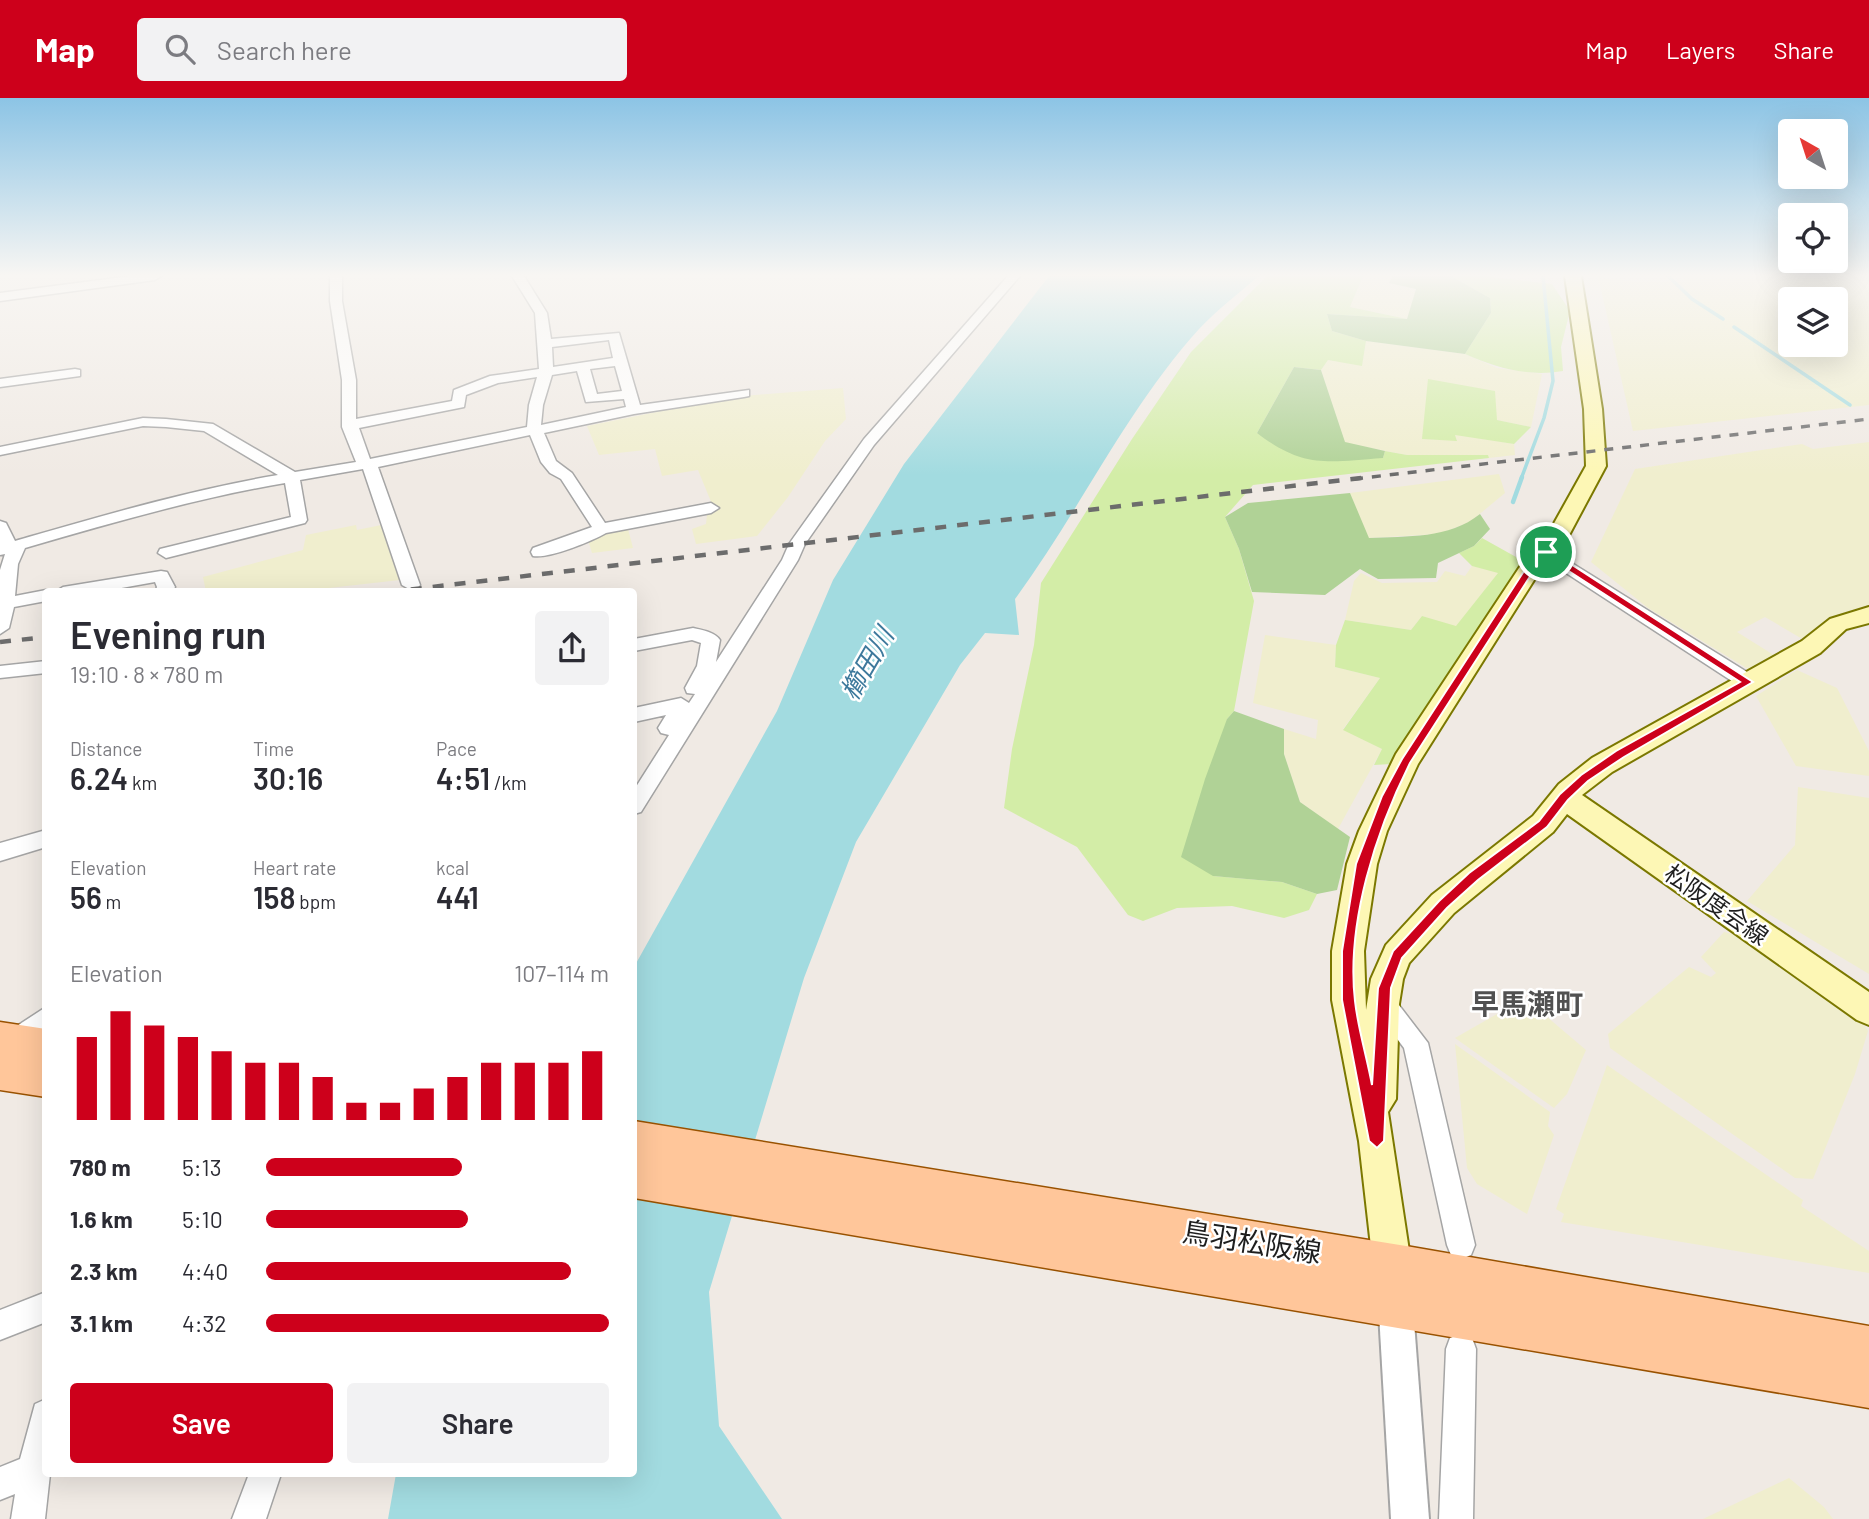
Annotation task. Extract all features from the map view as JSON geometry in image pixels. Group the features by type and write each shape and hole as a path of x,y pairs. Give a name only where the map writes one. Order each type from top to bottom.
{"main road":[{"path":"1377,1141 1348,1000 1348,951 1362,864 1388,796 1406,761 1527,573 1546,552 1596,466 1597,455 1582,342"},
{"path":"1376,1282 1382,1004 1392,963 1417,932 1474,877 1543,824 1564,797 1602,765 1811,647 1838,624 1869,615"},
{"name":"松阪度会線","path":"1564,797 1869,1010"},
{"path":"12,1050 42,1076"},
{"name":"鳥羽松阪線","path":"637,1142 1376,1282 1869,1384"},
{"name":"鳥羽松阪線","path":"637,1178 1869,1349"}],"street":[{"path":"343,342 349,380 349,427 367,463 411,585"},
{"path":"560,342 545,344 546,371 536,405 536,431 549,463 555,470 567,476 601,529"},
{"path":"616,342 634,410"},
{"path":"637,801 790,560 797,544 869,443 956,342"},
{"path":"349,427 361,422 459,404 459,393 494,374 546,371 621,361"},
{"path":"582,366 592,399 629,394"},
{"path":"0,383 75,373"},
{"path":"10,548 133,512 234,487 634,410 744,393"},
{"path":"0,452 144,422 176,424 208,427 292,477 299,520 166,553"},
{"path":"539,552 589,536 601,529 711,508"},
{"path":"0,526 10,548 3,567 4,604 1,625"},
{"path":"1546,552 1748,682"},
{"path":"88,588 161,576 165,588"},
{"path":"4,604 42,596"},
{"path":"637,644 693,634 711,639 706,666 652,758 654,774"},
{"path":"0,672 42,667"},
{"path":"637,714 681,705"},
{"path":"0,852 42,839"},
{"path":"1382,1004 1415,1043 1461,1245"},
{"path":"12,1050 42,1022"},
{"path":"1376,1282 1410,1519"},
{"path":"0,1325 42,1309"},
{"path":"1456,1519 1461,1349"},
{"path":"28,1519 34,1469 42,1433"},
{"path":"0,1484 34,1469"},
{"path":"249,1519 264,1477"}],"shaded area":[{"path":"1366,342 1376,342 1465,354 1497,368 1542,374 1531,427 1497,420 1422,439 1457,440 1454,434 1514,444 1515,455 1489,458 1488,455 1407,455 1345,443 1321,370 1328,360 1362,365"},
{"path":"1613,342 1778,342 1778,357 1848,357 1848,342 1869,342 1869,405 1633,431"},
{"path":"843,388 846,419 825,441 788,497 757,536 696,544 692,529 706,524 707,515 714,509 698,470 662,476 655,449 599,455 587,426 731,397"},
{"path":"1869,442 1869,608 1849,611 1826,621 1804,640 1765,617 1737,632 1777,657 1753,672 1648,608 1591,562 1635,469 1802,444 1813,449"},
{"path":"1499,474 1505,493 1470,522 1439,534 1368,538 1350,493"},
{"path":"386,524 400,580 329,588 205,588 203,577 303,550 306,535 356,525 357,530"},
{"path":"627,525 633,548 592,553 588,540"},
{"path":"1472,566 1499,572 1456,627 1422,616 1411,630 1345,620 1354,581 1361,573 1382,583 1437,582 1445,571 1465,576"},
{"path":"1265,635 1336,645 1335,667 1380,678 1343,729 1382,749 1338,829 1300,802 1284,754 1284,729 1316,739 1318,720 1253,703"},
{"path":"1797,670 1837,688 1869,751 1869,776 1796,766 1756,696"},
{"path":"1798,787 1869,798 1869,974 1747,901 1795,845"},
{"path":"1724,932 1745,937 1857,1014 1868,1031 1855,1074 1813,1179 1795,1178 1610,1048 1608,1034 1689,967 1711,977 1716,973 1701,957"},
{"path":"1533,1005 1586,1050 1567,1094 1554,1108 1455,1038 1511,1006"},
{"path":"1455,1044 1550,1112 1548,1126 1554,1135 1527,1214 1477,1184 1467,1168"},
{"path":"1607,1065 1803,1200 1801,1206 1869,1251 1869,1273 1561,1222 1564,1214 1556,1209"},
{"path":"1789,1478 1824,1507 1833,1519 1703,1519"}],"green space":[{"path":"1201,342 1366,342 1362,366 1328,360 1321,370 1294,367 1257,433 1383,458 1385,451 1407,455 1488,455 1489,458 1253,485 1225,517 1239,549 1254,601 1234,711 1227,719 1213,876 1282,882 1317,894 1309,910 1284,918 1232,906 1177,908 1143,921 1128,915 1077,847 1004,808 1012,749 1034,645 1041,583 1132,439 1191,352"},
{"path":"1376,342 1472,342 1465,354"},
{"path":"1472,342 1562,342 1563,371 1537,373 1513,370 1465,354"},
{"path":"1294,367 1321,370 1345,442 1385,451 1383,458 1331,461 1303,458 1274,445 1257,433"},
{"path":"1428,379 1495,391 1497,420 1531,427 1514,444 1455,435 1457,441 1422,439"},
{"path":"1350,493 1369,538 1441,532 1468,522 1480,514 1490,529 1474,546 1438,563 1436,578 1378,579 1360,569 1325,595 1252,592 1239,549 1225,517 1248,503"},
{"path":"1482,538 1525,562 1391,764 1374,765 1382,749 1343,730 1380,678 1335,667 1336,645 1345,620 1411,630 1422,616 1456,626 1498,573 1472,566 1459,553 1474,546"},
{"path":"1234,711 1284,729 1284,754 1300,802 1350,837 1337,890 1317,894 1282,882 1213,876 1181,857 1205,779 1227,719"}],"water":[{"name":"櫛田川","path":"998,342 1188,342 1148,393 1015,599 1019,635 985,633 960,665 856,842 804,978 709,1292 719,1426 782,1519 388,1519 395,1477 637,1477 637,962 777,711 833,580 904,464"}],"waterway":[{"path":"1521,479 1544,418 1553,381 1549,342"},
{"path":"1757,342 1850,405"},
{"path":"1513,502 1522,477"}],"railway":[{"path":"1354,479 1869,419"},
{"path":"423,588 1369,477"},
{"path":"0,642 42,637"}],"district":[{"name":"早馬瀬町","path":"1527,1003"}],"route":[{"path":"1546,552 1748,682 1620,754 1584,778 1569,791 1543,824 1443,904 1397,955 1384,988 1382,1004 1377,1141 1348,1000 1348,951 1362,864 1373,831 1406,761 1527,573 1546,552"}]}
